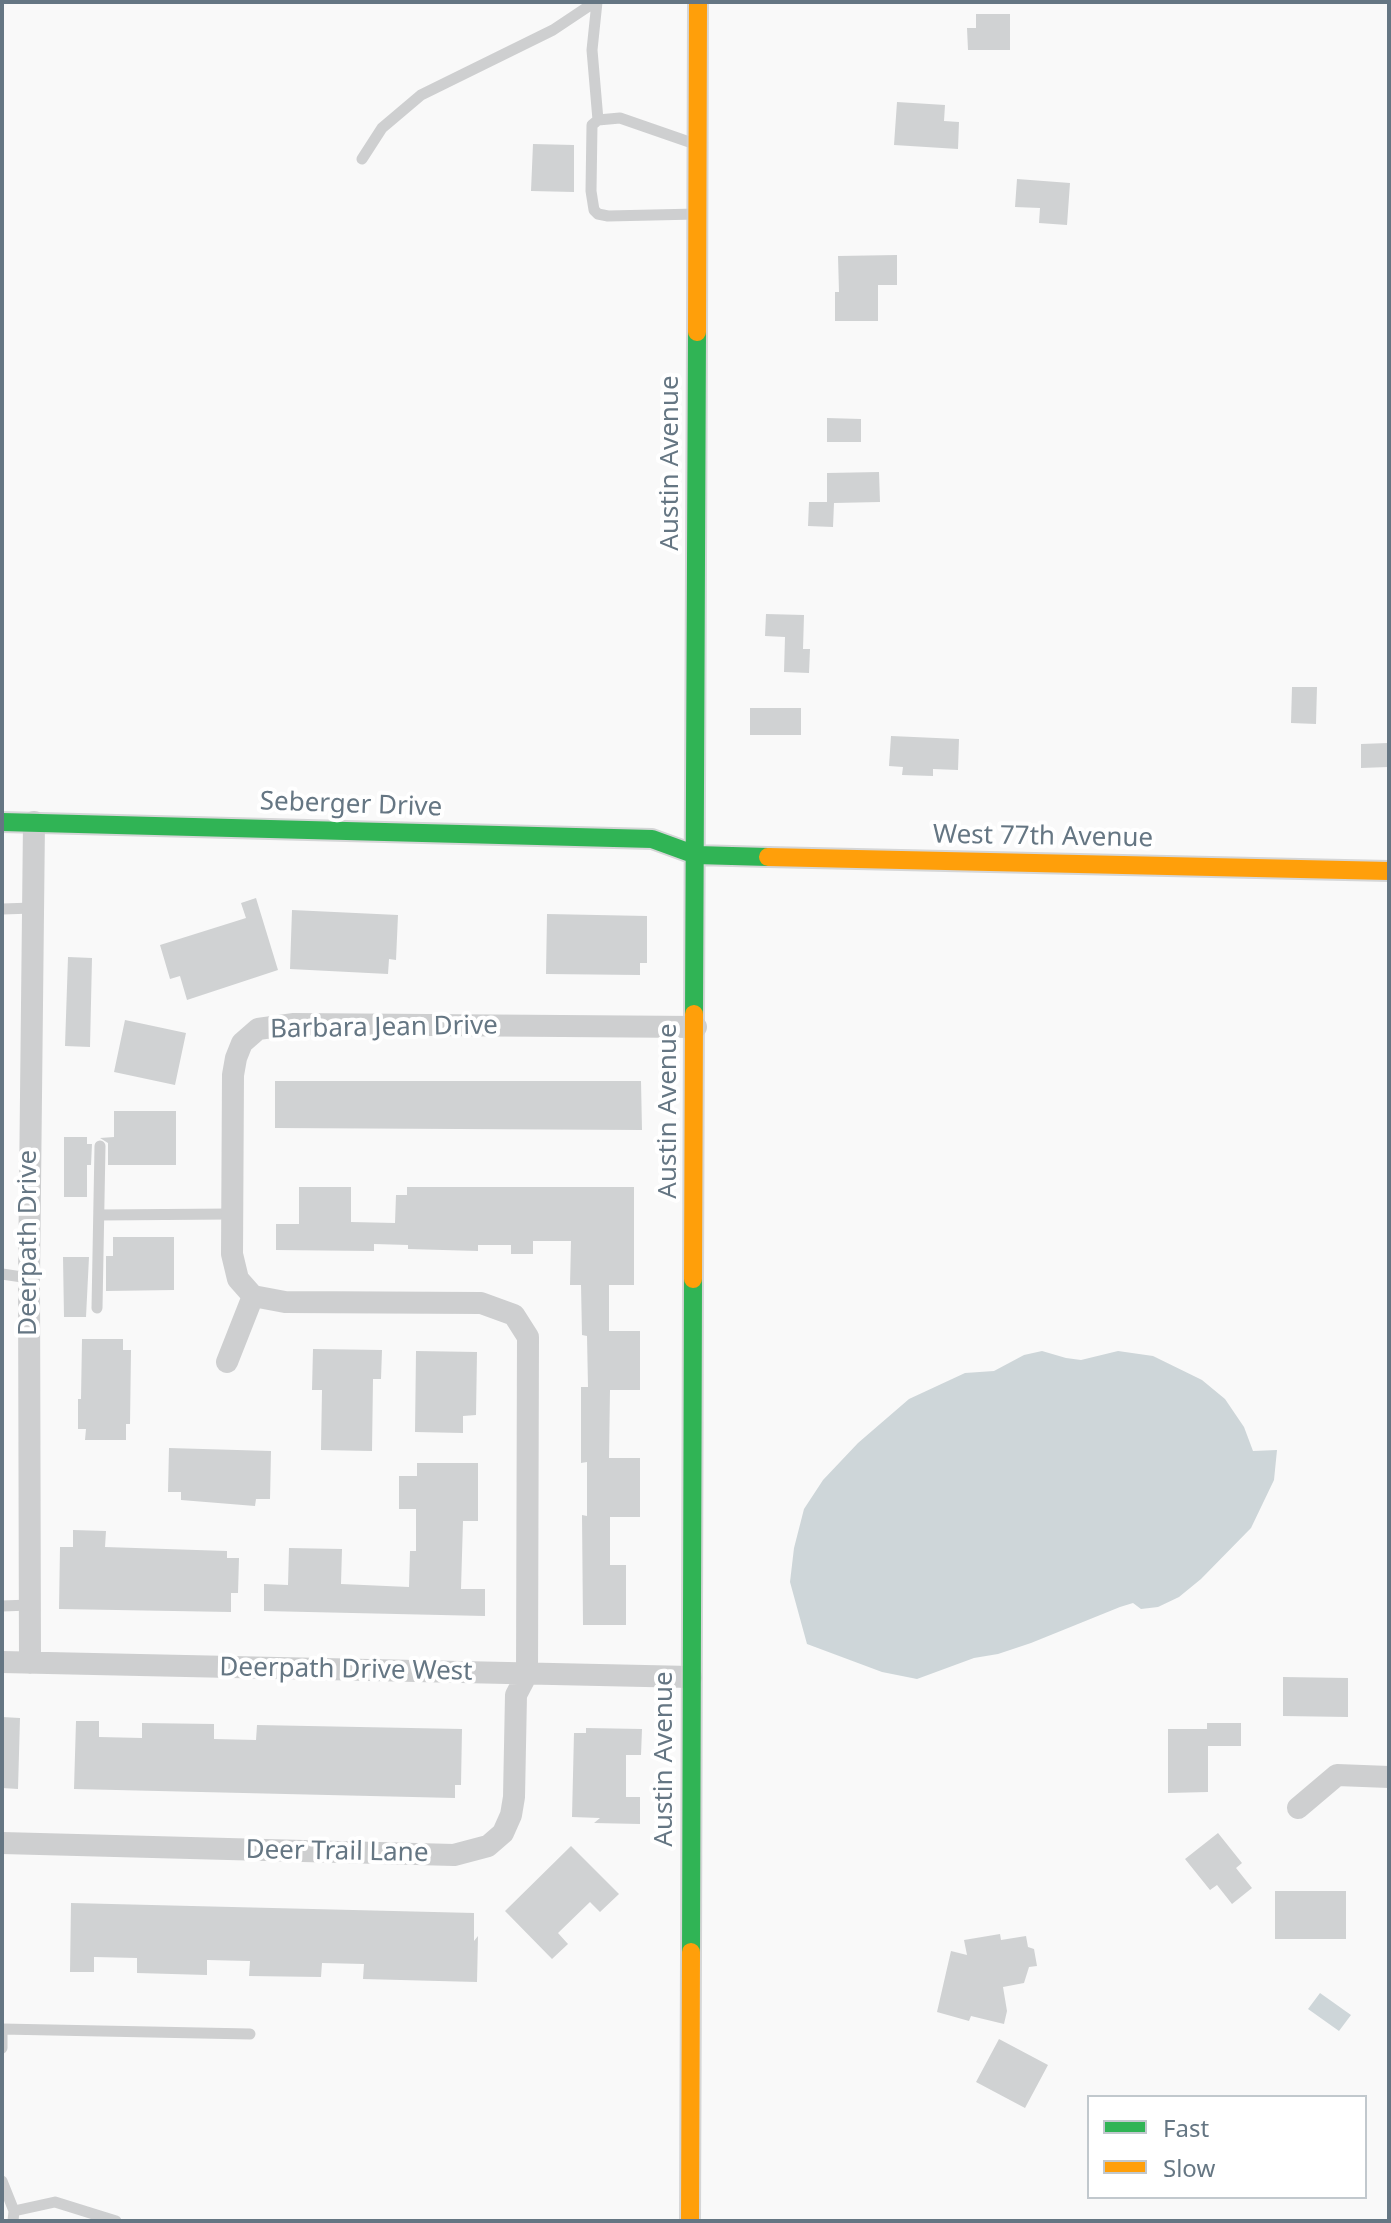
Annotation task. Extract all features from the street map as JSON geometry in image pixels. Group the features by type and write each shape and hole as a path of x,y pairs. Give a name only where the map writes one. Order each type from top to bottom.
{"street":[{"name":"Austin Avenue","path":"690,2221 698,2"},
{"name":"Seberger Drive","path":"2,822 652,839 696,855"},
{"name":"Deerpath Drive","path":"30,1663 29,1278 34,822"},
{"name":"West 77th Avenue","path":"696,855 1389,871"},
{"name":"Barbara Jean Drive","path":"253,1296 238,1279 232,1254 233,1075 242,1043 258,1029 294,1024 696,1027"},
{"path":"227,1362 253,1296 285,1302 481,1303 514,1315 528,1337 527,1674"},
{"name":"Deerpath Drive West","path":"2,1662 691,1677"},
{"name":"Deer Trail Lane","path":"2,1843 454,1855 480,1849 503,1833 511,1815 516,1695 527,1674"},
{"path":"1298,1808 1337,1775 1389,1777"}],"lane":[{"path":"596,2 592,50 598,120"},
{"path":"362,159 382,128 421,95 553,30 596,2"},
{"path":"697,144 620,118 598,120 592,125 591,191 594,210 598,214 697,214"},
{"path":"2,909 33,908"},
{"path":"97,1308 100,1146"},
{"path":"99,1215 231,1214"},
{"path":"2,1274 29,1278"},
{"path":"2,1606 30,1605"},
{"path":"2,2048 2,2029 250,2034"},
{"path":"2,2181 13,2216 55,2202 116,2221"}],"shaded area":[{"path":"1042,1351 1081,1360 1118,1351 1153,1356 1202,1380 1225,1399 1244,1427 1253,1451 1277,1450 1274,1480 1251,1528 1201,1579 1179,1597 1158,1607 1141,1609 1133,1603 1031,1643 974,1658 917,1679 882,1672 807,1644 790,1582 794,1548 804,1509 823,1480 858,1443 909,1399 965,1373 994,1371 1024,1355"},
{"path":"1320,1993 1351,2015 1339,2031 1308,2009"}],"building":[{"path":"976,14 1010,14 1010,50 968,50 967,28 976,28"},
{"path":"897,102 945,105 944,121 959,122 958,149 894,145"},
{"path":"533,144 574,145 574,192 531,191"},
{"path":"1017,179 1070,183 1067,225 1039,223 1040,208 1015,207"},
{"path":"897,255 897,285 878,285 878,321 835,321 835,292 839,292 838,256"},
{"path":"827,418 861,419 861,442 827,442"},
{"path":"879,472 880,502 834,503 833,527 808,526 809,502 827,502 827,473"},
{"path":"766,614 804,615 803,649 810,649 809,673 784,672 785,637 765,636"},
{"path":"1292,687 1317,687 1316,724 1291,723"},
{"path":"750,708 801,708 801,735 750,735"},
{"path":"891,736 959,739 958,770 933,769 933,776 902,775 903,767 889,766"},
{"path":"1388,743 1388,767 1361,768 1361,744"},
{"path":"256,898 278,970 187,1000 180,976 170,979 160,945 246,918 241,903"},
{"path":"292,910 398,915 396,960 389,959 388,974 290,969"},
{"path":"547,914 647,916 647,963 640,963 640,975 546,974"},
{"path":"68,957 92,958 90,1047 65,1046"},
{"path":"125,1020 186,1033 175,1085 114,1072"},
{"path":"275,1081 641,1081 642,1130 275,1128"},
{"path":"114,1111 176,1111 176,1165 108,1165 108,1143 100,1138 114,1137"},
{"path":"64,1137 87,1137 87,1144 92,1144 91,1165 87,1165 87,1197 64,1197"},
{"path":"299,1187 351,1187 351,1222 395,1223 396,1195 407,1195 407,1187 634,1187 634,1285 609,1285 609,1331 640,1331 640,1390 610,1390 609,1458 640,1458 640,1517 610,1517 610,1565 626,1565 626,1625 583,1625 582,1515 587,1516 587,1462 581,1463 581,1387 588,1387 587,1336 582,1335 581,1285 570,1285 571,1241 533,1241 533,1254 511,1254 511,1245 478,1245 478,1251 408,1249 408,1245 374,1244 374,1251 276,1250 276,1224 299,1224"},
{"path":"113,1237 174,1237 174,1290 106,1291 106,1256 113,1256"},
{"path":"63,1257 89,1257 86,1317 64,1317"},
{"path":"82,1339 123,1339 123,1350 131,1350 130,1424 126,1424 126,1440 85,1440 86,1429 78,1429"},
{"path":"313,1349 382,1350 381,1379 373,1379 372,1451 321,1450 322,1390 312,1390"},
{"path":"416,1351 477,1352 476,1415 463,1416 463,1433 415,1432"},
{"path":"169,1448 271,1451 270,1499 256,1499 255,1506 181,1500 181,1492 168,1492"},
{"path":"417,1463 478,1463 478,1521 463,1521 461,1589 485,1589 485,1616 264,1611 264,1584 288,1585 289,1548 342,1549 341,1584 409,1587 410,1551 416,1551 416,1509 399,1509 399,1476 417,1476"},
{"path":"73,1530 106,1531 105,1547 227,1551 227,1558 239,1558 238,1593 231,1593 231,1612 59,1609 60,1547 73,1547"},
{"path":"1283,1677 1348,1678 1348,1717 1283,1716"},
{"path":"2,1717 20,1718 18,1789 2,1788"},
{"path":"76,1721 99,1721 99,1737 142,1738 142,1723 214,1724 214,1739 256,1740 257,1725 462,1729 461,1785 455,1785 455,1798 74,1789"},
{"path":"1207,1723 1241,1723 1241,1746 1208,1746 1208,1792 1168,1793 1168,1729 1207,1729"},
{"path":"586,1728 642,1729 641,1755 626,1755 626,1797 640,1797 640,1824 594,1823 600,1818 572,1817 574,1733 586,1733"},
{"path":"1218,1833 1242,1863 1236,1868 1252,1888 1232,1904 1217,1885 1210,1890 1185,1859"},
{"path":"571,1846 619,1894 600,1912 590,1902 558,1933 568,1944 552,1959 505,1911"},
{"path":"1275,1891 1346,1891 1346,1939 1275,1939"},
{"path":"71,1903 474,1913 474,1941 478,1936 477,1982 363,1979 364,1964 322,1963 321,1977 249,1976 250,1961 207,1960 207,1975 137,1973 137,1958 94,1957 94,1972 70,1972"},
{"path":"1000,1934 1001,1940 1026,1936 1028,1947 1034,1949 1037,1966 1029,1967 1024,1983 1003,1987 1007,2011 1004,2024 971,2016 969,2021 937,2012 951,1951 967,1955 964,1940"},
{"path":"999,2039 1048,2065 1025,2108 976,2082"}],"traffic: fast":[{"path":"694,1014 697,332"},
{"path":"2,822 652,839 696,855 768,857"},
{"path":"691,1952 693,1279"}],"traffic: slow":[{"path":"697,332 698,2"},
{"path":"768,857 1389,871"},
{"path":"693,1279 694,1014"},
{"path":"690,2221 691,1952"}]}
